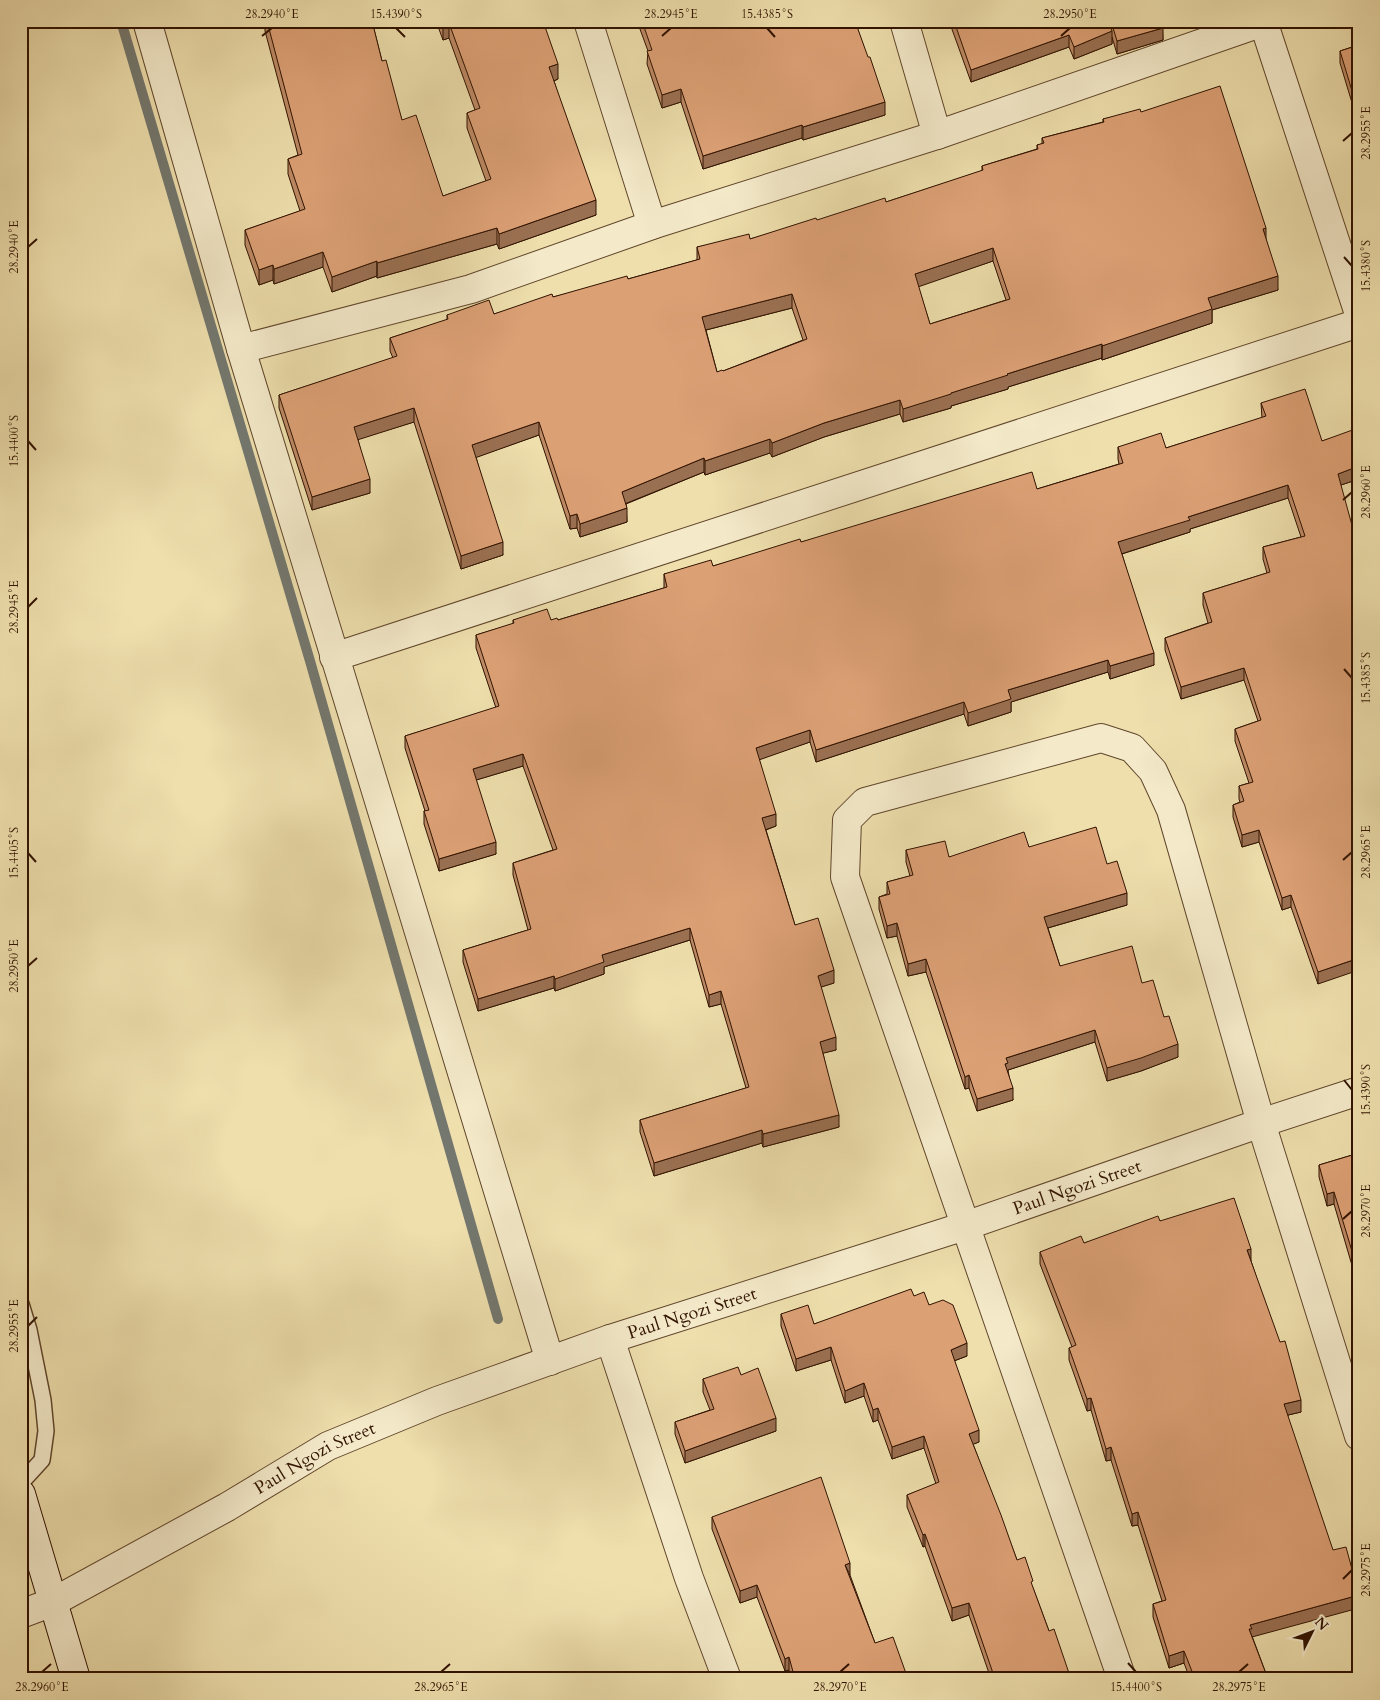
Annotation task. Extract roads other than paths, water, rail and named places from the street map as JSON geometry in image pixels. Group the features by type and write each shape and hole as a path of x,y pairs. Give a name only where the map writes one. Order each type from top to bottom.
{"street":[{"path":"147,21 241,349 550,1361"},
{"path":"588,21 652,225"},
{"path":"904,21 937,135"},
{"path":"241,349 471,288 652,225 937,135 1263,22 1359,314"},
{"path":"334,657 1359,323"},
{"path":"1122,1679 845,877 847,820 865,802 1101,738 1132,748 1153,771 1171,810 1261,1123 1358,1430"},
{"name":"Paul Ngozi Street","path":"21,1614 53,1602 227,1508 328,1446 437,1401 610,1339 965,1226 1359,1091"},
{"path":"610,1339 690,1578 727,1679"},
{"path":"21,1494 76,1679"}],"lane":[{"path":"21,1304 29,1330 43,1400 46,1431 42,1460 21,1483"}],"waterway":[{"path":"121,21 310,661 498,1319"}]}
